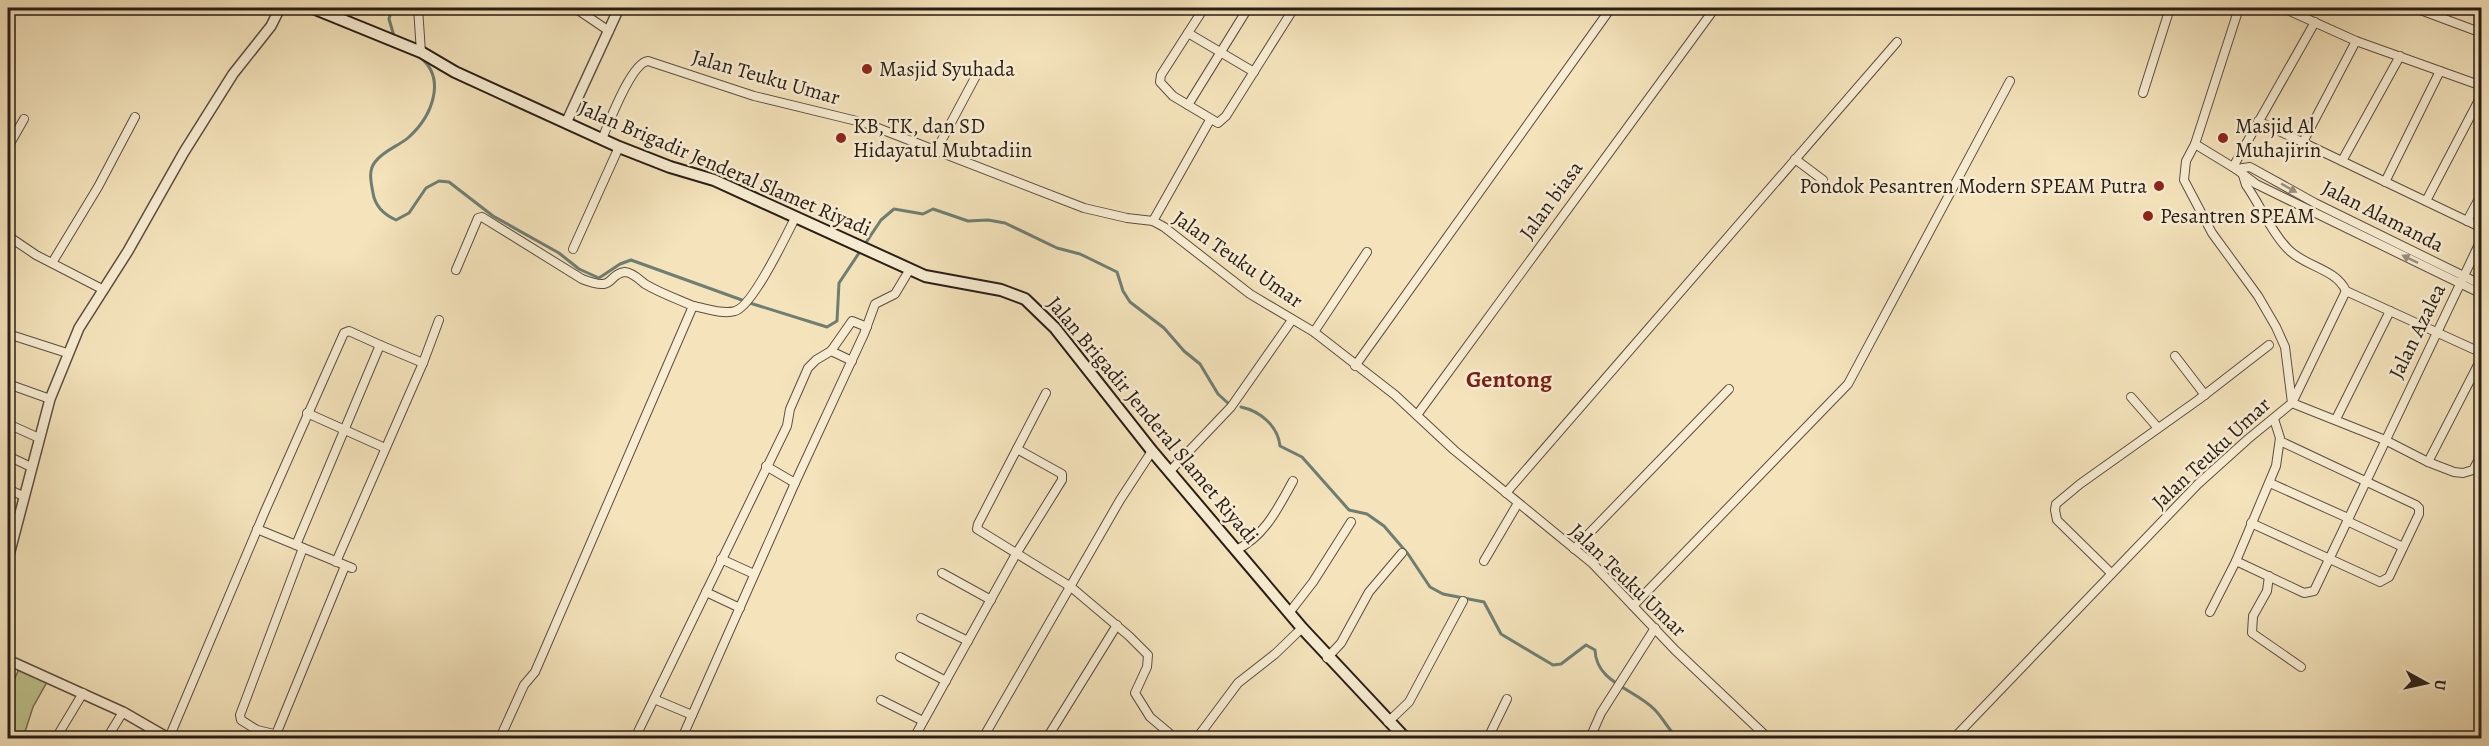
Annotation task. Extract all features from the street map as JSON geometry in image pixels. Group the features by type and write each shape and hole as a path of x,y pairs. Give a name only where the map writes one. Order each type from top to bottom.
{"main road":[{"name":"Jalan Brigadir Jenderal Slamet Riyadi","path":"313,8 421,52 455,72 619,147 670,167 714,180 934,279 1000,290 1024,299 1055,328 1152,451 1327,657 1405,738"}],"street":[{"path":"8,559 50,399 67,353 83,320 128,251 184,152 233,74 271,26 280,8"},
{"path":"418,8 421,52"},
{"path":"575,8 609,31"},
{"path":"566,123 619,8"},
{"path":"1204,8 1161,75 1160,82 1173,96 1218,123 1226,116 1293,8"},
{"path":"1188,105 1248,8"},
{"path":"1355,366 1611,8"},
{"name":"Jalan biasa","path":"1417,415 1715,8"},
{"path":"2143,93 2170,8"},
{"name":"Jalan Teuku Umar","path":"1954,738 2198,484 2292,403 2285,347 2276,327 2258,296 2212,233 2184,180 2186,162 2195,144 2239,8"},
{"path":"2283,8 2356,41 2481,86"},
{"path":"2415,8 2481,33"},
{"path":"2235,168 2258,121 2315,22"},
{"path":"1188,33 1254,72"},
{"path":"2303,142 2356,41"},
{"path":"1506,493 1897,42"},
{"path":"2343,161 2400,56"},
{"name":"Jalan Teuku Umar","path":"602,139 619,98 640,64 645,61 765,99 865,123 1083,208 1153,221 1173,232 1196,253 1250,294 1314,333 1382,384 1454,450 1593,564 1768,738"},
{"path":"2385,182 2440,71"},
{"path":"936,149 977,74"},
{"path":"1633,606 1848,384 2010,81"},
{"path":"2426,201 2481,94"},
{"path":"52,263 98,187 135,117"},
{"path":"8,147 24,119"},
{"path":"1153,221 1210,120"},
{"path":"2258,121 2481,228"},
{"path":"2195,144 2244,171 2246,185 2286,248 2303,261 2332,275 2342,282 2346,291 2481,353"},
{"path":"573,249 619,147"},
{"path":"1795,159 1823,180"},
{"name":"Jalan Alamanda","path":"2244,171 2256,184 2462,280 2481,285"},
{"name":"Jalan Alamanda","path":"2244,171 2462,280 2481,294"},
{"path":"2467,221 2481,193"},
{"path":"456,270 478,218 482,217 582,279 600,285 607,284 621,273 629,273 650,287 693,306 728,312 742,308 752,294 795,218"},
{"path":"8,236 52,263 102,289"},
{"name":"Jalan Azalea","path":"2269,576 2310,593 2318,585 2481,238"},
{"path":"1314,333 1367,252"},
{"path":"682,738 795,483 852,361 875,304 895,294 910,269"},
{"path":"2346,291 2292,403 2336,419 2454,472 2473,470 2481,454"},
{"path":"500,738 524,685 535,672 693,306"},
{"path":"2336,419 2390,311"},
{"path":"336,562 423,363 439,320"},
{"path":"1170,471 1231,407 1292,320"},
{"path":"635,738 787,426 790,409 808,368 831,351 852,321 867,327"},
{"path":"8,660 123,712 168,738 257,529 345,332 349,331 423,363"},
{"path":"8,334 67,353"},
{"path":"257,529 300,547 348,567 277,732 274,734 258,730 241,720 240,715 300,547 344,431 380,345"},
{"path":"2111,573 2057,520 2056,504 2269,345"},
{"path":"831,351 852,361"},
{"path":"2175,356 2205,395"},
{"path":"2428,462 2481,357"},
{"path":"8,384 50,399"},
{"path":"1574,549 1729,389"},
{"path":"1046,393 977,529 1071,586 1148,655 1146,672 1136,688 1137,697 1150,717 1175,738"},
{"path":"2131,397 2158,428"},
{"path":"308,413 385,448"},
{"path":"2210,612 2236,561 2276,466 2280,441 2274,419"},
{"path":"8,424 39,438"},
{"path":"2252,523 2380,582 2389,577 2419,514 2419,508 2280,441"},
{"path":"914,738 1016,554 1063,477 1017,449"},
{"path":"983,738 1152,451"},
{"path":"8,456 31,467"},
{"path":"766,466 795,483"},
{"path":"1236,550 1250,543 1269,522 1293,481"},
{"path":"2270,483 2403,547"},
{"path":"8,489 23,496"},
{"path":"1484,561 1518,503"},
{"path":"1289,613 1313,582 1351,522"},
{"path":"1327,657 1341,643 1369,592 1402,553"},
{"path":"722,559 754,574"},
{"path":"2236,561 2269,576 2264,598 2253,616 2252,633 2301,667"},
{"path":"942,573 991,600"},
{"path":"706,592 740,608"},
{"path":"1389,722 1409,702 1463,601"},
{"path":"921,618 968,641"},
{"path":"1047,738 1117,626"},
{"path":"1197,738 1238,683 1275,654 1302,628"},
{"path":"1590,738 1601,713 1655,628"},
{"path":"900,657 946,681"},
{"path":"56,738 83,693"},
{"path":"654,699 692,715"},
{"path":"1488,738 1507,699"},
{"path":"881,700 923,721"},
{"path":"107,738 123,712"},
{"path":"254,738 258,730"}],"green space":[{"path":"19,669 47,682 33,707 23,738 8,738 8,691"}],"waterway":[{"path":"392,8 389,19 394,36"},
{"path":"420,57 433,76 433,97 430,108 409,137 379,158 373,165 371,173 371,185 378,206 384,213 396,220 409,213 426,188 439,181 449,182 493,216 559,253 579,269 599,278 620,264 631,260 753,304 827,327 837,321 839,283 881,220 894,209 923,214 933,209 968,221 988,220 1005,223 1057,248 1080,254 1117,272 1123,291 1130,302 1164,328 1184,351 1200,364 1218,394 1229,404"},
{"path":"1241,407 1267,420 1276,432 1280,446 1302,457 1349,510 1367,514 1384,526 1408,554 1430,587 1443,594 1484,602 1501,634 1553,665 1561,664 1586,645 1595,650 1602,670 1609,678 1655,710 1672,732 1671,738"}],"place":[{"name":"Masjid Syuhada","path":"867,69"},
{"name":"KB, TK, dan SD Hidayatul Mubtadiin","path":"841,138"},
{"name":"Masjid Al Muhajirin","path":"2223,138"},
{"name":"Pondok Pesantren Modern SPEAM Putra","path":"2159,186"},
{"name":"Pesantren SPEAM","path":"2148,216"}],"district":[{"name":"Gentong","path":"1509,379"}]}
